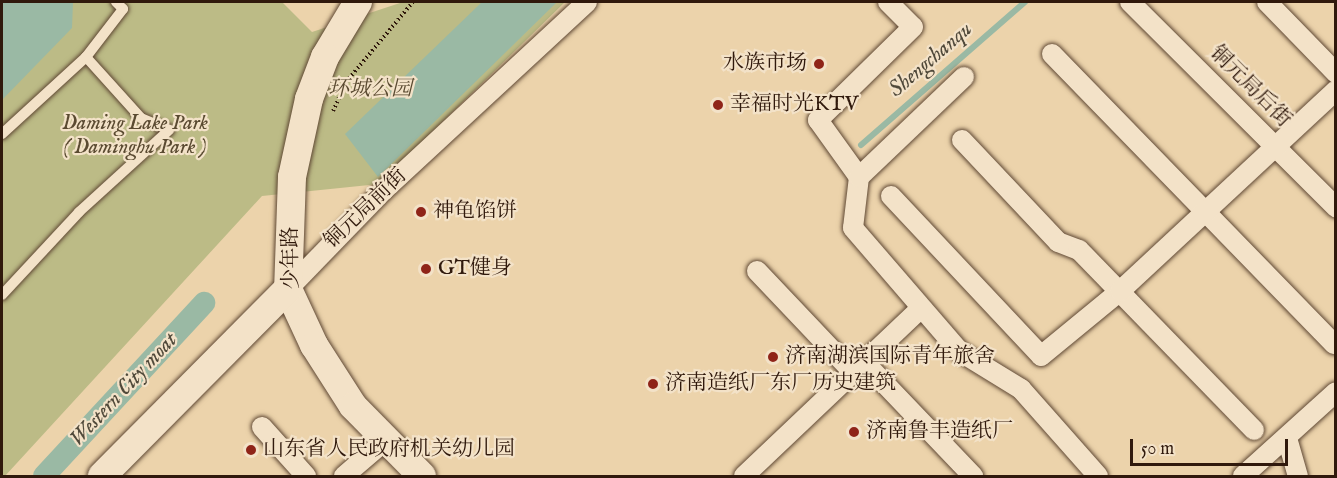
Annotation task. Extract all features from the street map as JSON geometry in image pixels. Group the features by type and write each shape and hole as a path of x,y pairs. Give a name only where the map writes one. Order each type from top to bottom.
{"main road":[{"name":"少年路","path":"355,3 325,57 309,99 297,147 288,289 314,345 354,406 422,477"},
{"name":"铜元局前街","path":"102,477 288,289"}],"street":[{"name":"铜元局前街","path":"288,289 383,191 587,2"},
{"path":"859,177 818,120 913,27 888,2"},
{"name":"铜元局后街","path":"1130,2 1335,207"},
{"path":"1267,2 1335,73"},
{"path":"1052,54 1207,210 1334,344"},
{"path":"964,77 859,177 853,228 920,309 959,351 1022,389 1098,477"},
{"path":"891,196 1041,356 1120,291 1277,148 1335,90"},
{"path":"962,140 1058,242 1079,249 1254,430"},
{"path":"757,271 973,477"},
{"path":"744,477 920,309"},
{"path":"1244,477 1335,392"},
{"path":"262,427 306,477"},
{"path":"1287,438 1298,477"},
{"path":"344,477 386,440"}],"lane":[{"path":"2,134 86,57 123,9 116,2"},
{"path":"2,295 79,212 170,130 141,118 86,57"}],"path":[{"path":"329,120 346,82 413,2"}],"green space":[{"name":"Daming Lake Park ( Daminghu Park )","path":"2,2 282,2 312,32 403,2 565,2 379,184 262,196 5,476 2,476"}],"shaded area":[{"path":"2,2 73,2 72,28 2,100"},
{"path":"482,2 557,2 378,177 345,134"}],"waterway":[{"name":"Shengchanqu","path":"861,145 1025,2"},
{"name":"Western City moat","path":"44,476 204,303"}],"place":[{"name":"水族市场","path":"819,64"},
{"name":"幸福时光KTV","path":"718,105"},
{"name":"神龟馅饼","path":"421,212"},
{"name":"GT健身","path":"426,269"},
{"name":"济南湖滨国际青年旅舍","path":"773,357"},
{"name":"济南造纸厂东厂历史建筑","path":"653,384"},
{"name":"济南鲁丰造纸厂","path":"854,432"},
{"name":"山东省人民政府机关幼儿园","path":"251,450"}],"park label":[{"name":"环城公园","path":"370,90"}]}
